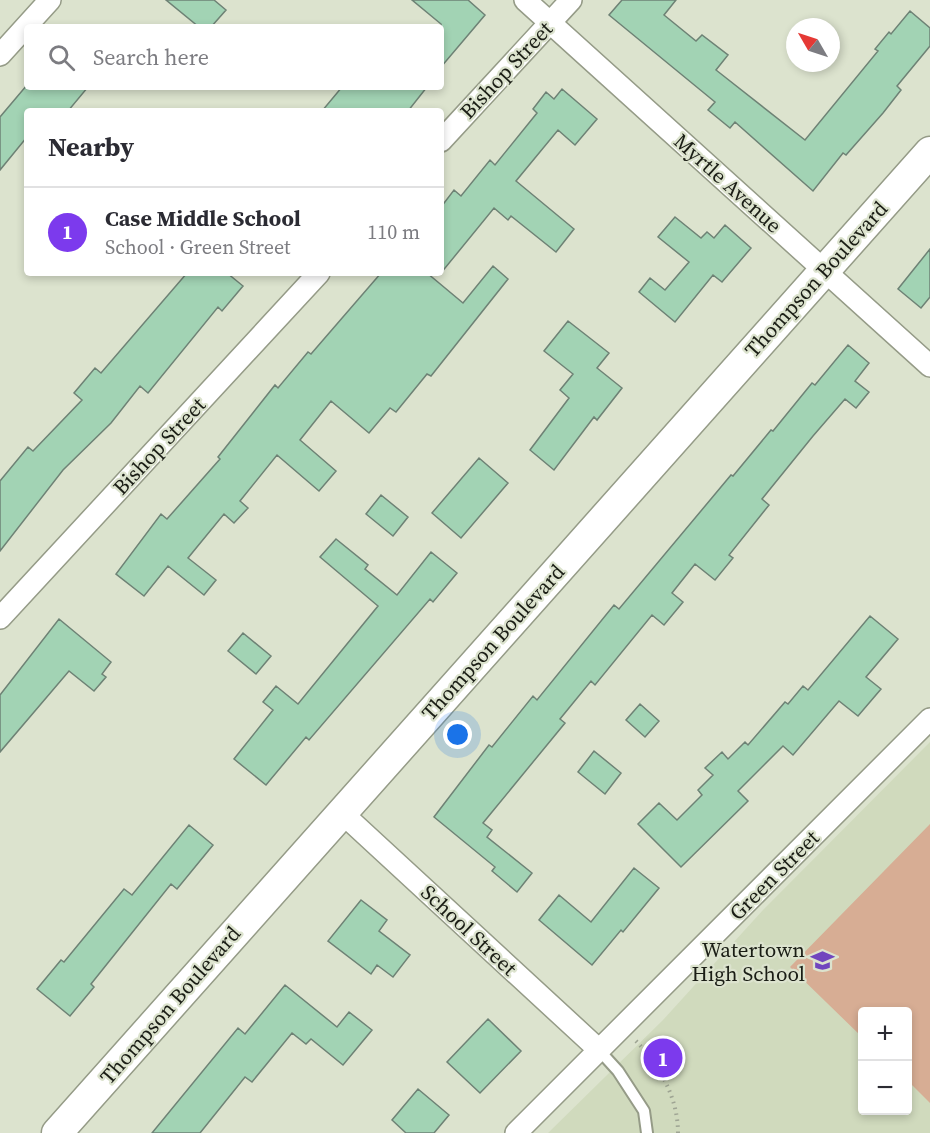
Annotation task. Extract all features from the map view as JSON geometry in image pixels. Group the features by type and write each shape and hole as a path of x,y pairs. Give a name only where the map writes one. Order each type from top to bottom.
{"street":[{"path":"29,24 51,0"},
{"name":"Myrtle Avenue","path":"525,0 930,366"},
{"name":"Bishop Street","path":"444,138 571,0"},
{"path":"0,55 24,29"},
{"name":"Thompson Boulevard","path":"57,1133 340,812 930,152"},
{"name":"Bishop Street","path":"0,618 316,276"},
{"name":"Green Street","path":"516,1133 930,719"},
{"name":"School Street","path":"340,812 598,1049"}],"lane":[{"path":"598,1049 618,1071 644,1111 647,1133"}],"path":[{"path":"635,1041 648,1053 663,1077 678,1113 678,1133"}],"shaded area":[{"name":"Watertown High School","path":"930,742 930,1133 548,1133 663,1020 763,910"},
{"path":"930,824 930,1103 912,1085 912,1007 858,1007 858,1033 790,967"}],"building":[{"path":"166,0 214,0 226,10 214,24 195,24"},
{"path":"412,0 468,0 485,15 444,63 444,24"},
{"path":"622,0 676,0 664,15 696,41 702,35 728,55 716,70 805,140 878,51 875,49 910,11 930,28 930,46 897,86 901,90 883,113 846,155 843,153 813,191 735,122 730,128 708,110 715,102 609,15"},
{"path":"24,89 86,90 70,108 24,108 24,141 0,170 0,117"},
{"path":"562,89 597,119 575,145 558,130 516,181 574,229 556,252 511,216 508,220 494,208 444,269 444,203 454,190 461,196 490,160 495,165 537,113 533,109 546,92 554,99"},
{"path":"340,90 425,90 410,108 324,108"},
{"path":"675,217 701,238 707,232 714,238 725,225 751,248 722,282 713,275 675,322 639,292 650,278 665,290 689,262 658,237"},
{"path":"930,249 930,297 921,308 898,289"},
{"path":"493,266 508,279 431,376 427,374 396,412 390,408 369,433 331,401 300,440 336,471 319,491 277,455 240,501 248,508 234,523 224,514 188,558 216,580 204,595 168,566 144,596 116,574 161,514 167,519 220,459 218,457 275,385 278,388 308,352 311,354 378,276 431,276 463,303"},
{"path":"184,276 231,276 243,286 222,311 218,307 148,393 140,386 111,423 63,470 0,551 0,481 28,447 33,451 82,400 74,393 95,368 101,373"},
{"path":"568,321 609,353 597,368 622,388 597,420 594,417 554,470 530,450 569,398 560,390 573,374 544,351"},
{"path":"848,345 869,363 855,381 869,392 856,408 845,399 813,436 762,499 769,505 729,555 733,558 715,580 695,564 672,593 683,602 664,625 652,615 595,685 591,681 560,719 565,723 483,823 492,830 487,837 532,873 517,892 492,871 495,867 434,817 489,745 492,747 533,696 537,700 614,605 619,609 731,475 733,476 771,430 773,431 812,383 815,385"},
{"path":"479,458 508,483 461,538 432,513"},
{"path":"381,495 408,517 393,536 366,514"},
{"path":"336,539 368,565 365,569 397,595 431,552 457,573 433,602 430,599 309,740 306,737 266,785 234,759 273,710 263,702 276,686 298,704 378,606 320,557"},
{"path":"870,616 898,639 866,677 881,689 858,716 839,701 793,755 783,746 738,791 748,801 681,867 638,824 659,803 677,820 702,795 698,790 713,775 705,768 722,752 728,759 745,742 748,745 785,702 788,704 803,686 808,690"},
{"path":"59,619 111,662 102,674 106,677 94,691 69,671 0,752 0,695"},
{"path":"243,633 271,656 256,674 228,651"},
{"path":"640,704 659,721 645,737 626,720"},
{"path":"594,751 621,773 605,794 578,772"},
{"path":"189,825 213,845 177,889 171,884 91,984 94,987 70,1016 37,989 61,960 64,962 124,889 132,895"},
{"path":"634,868 659,888 592,965 539,920 559,895 591,922"},
{"path":"361,900 387,920 379,931 410,955 393,977 377,965 371,974 328,941"},
{"path":"285,985 337,1027 349,1012 372,1030 343,1065 311,1039 306,1044 292,1033 252,1082 245,1077 200,1133 152,1133 238,1028 245,1034"},
{"path":"488,1019 521,1051 480,1093 447,1062"},
{"path":"418,1089 449,1115 434,1133 406,1133 392,1120"}],"place":[{"name":"Watertown High School","path":"823,961"},
{"name":"Case Middle School","path":"663,1058"}]}
